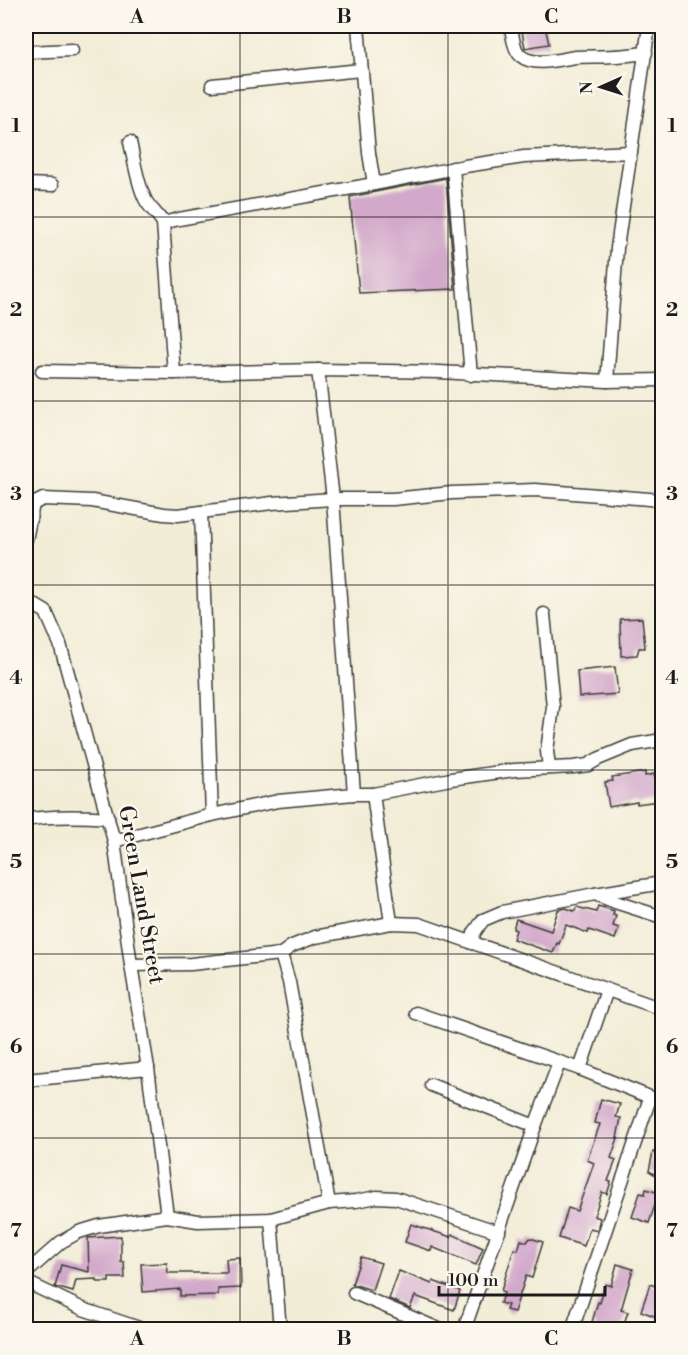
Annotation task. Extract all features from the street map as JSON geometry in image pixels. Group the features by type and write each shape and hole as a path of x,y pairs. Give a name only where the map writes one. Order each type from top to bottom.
{"street":[{"path":"358,26 374,184"},
{"path":"511,26 514,42 521,56 533,61 551,62 575,57 646,53"},
{"path":"607,381 617,248 649,26"},
{"path":"26,52 72,50"},
{"path":"212,85 362,70"},
{"path":"130,141 145,200 163,223 174,373"},
{"path":"163,223 453,168 524,157 631,152"},
{"path":"453,168 471,375"},
{"path":"26,184 52,185"},
{"path":"42,371 174,373 318,370 439,372 607,381 663,380"},
{"path":"318,370 333,500 354,794"},
{"path":"26,540 29,504 53,498 92,501 164,514 272,503 393,499 452,493 535,490 663,500"},
{"path":"201,512 212,815"},
{"name":"Green Land Street","path":"26,600 46,612 60,644 114,841 148,1068 167,1216"},
{"path":"544,614 553,707 547,751 549,768"},
{"path":"114,841 212,815 278,801 373,794 503,771 588,765 632,745 663,740"},
{"path":"373,794 391,923"},
{"path":"26,820 72,816 108,818"},
{"path":"472,943 474,933 483,920 502,912 663,883"},
{"path":"595,894 663,917"},
{"path":"132,965 191,964 281,954 292,945 315,937 391,923 419,924 663,1009"},
{"path":"281,954 289,982 329,1203"},
{"path":"580,1069 607,990"},
{"path":"416,1013 580,1069 663,1102"},
{"path":"464,1329 559,1063"},
{"path":"26,1080 148,1068"},
{"path":"431,1085 535,1126"},
{"path":"572,1329 650,1098"},
{"path":"26,1273 61,1242 79,1232 99,1226 167,1216 198,1221 271,1219 329,1203 377,1197 396,1198 499,1232"},
{"path":"271,1219 280,1329"},
{"path":"26,1281 83,1310 145,1329"},
{"path":"354,1293 441,1329"}],"building":[{"path":"521,26 545,26 549,44 525,48"},
{"path":"446,178 455,289 359,293 350,197"},
{"path":"642,618 645,648 639,648 637,655 621,656 620,619"},
{"path":"615,667 618,694 579,697 577,671"},
{"path":"645,772 645,776 654,774 658,801 609,807 605,782 613,781 612,777"},
{"path":"598,906 614,911 613,915 616,916 613,926 619,928 615,939 566,925 553,953 513,939 516,919 551,931 558,910 566,908 574,911 577,907 596,912"},
{"path":"601,1099 620,1104 616,1117 621,1118 618,1138 611,1158 616,1160 608,1181 611,1182 607,1194 602,1192 594,1216 600,1218 597,1230 590,1228 584,1246 559,1238 568,1208 577,1211 594,1163 587,1160 600,1124 595,1123"},
{"path":"653,1152 663,1154 663,1173 657,1176 649,1171"},
{"path":"646,1189 659,1193 649,1223 632,1217 640,1193 645,1194"},
{"path":"411,1224 451,1237 452,1234 483,1248 476,1265 432,1247 431,1251 405,1242"},
{"path":"121,1236 121,1262 124,1262 125,1278 109,1278 109,1282 97,1282 97,1279 76,1280 73,1292 55,1287 61,1265 89,1272 88,1238"},
{"path":"530,1238 543,1242 532,1278 526,1276 514,1312 506,1310 508,1305 500,1303 504,1293 501,1291 514,1249 518,1250 521,1240 527,1242"},
{"path":"361,1257 381,1263 372,1290 352,1284"},
{"path":"240,1258 241,1288 218,1289 218,1295 180,1296 180,1289 143,1292 141,1264 167,1263 168,1273 227,1273 226,1259"},
{"path":"617,1264 633,1269 621,1310 628,1312 622,1329 595,1329 596,1325 592,1322 598,1302 600,1303 605,1284 611,1286"},
{"path":"399,1271 432,1284 433,1281 460,1291 454,1310 415,1296 410,1308 389,1299"},
{"path":"650,1284 663,1289 663,1323 654,1316 641,1311"}]}
